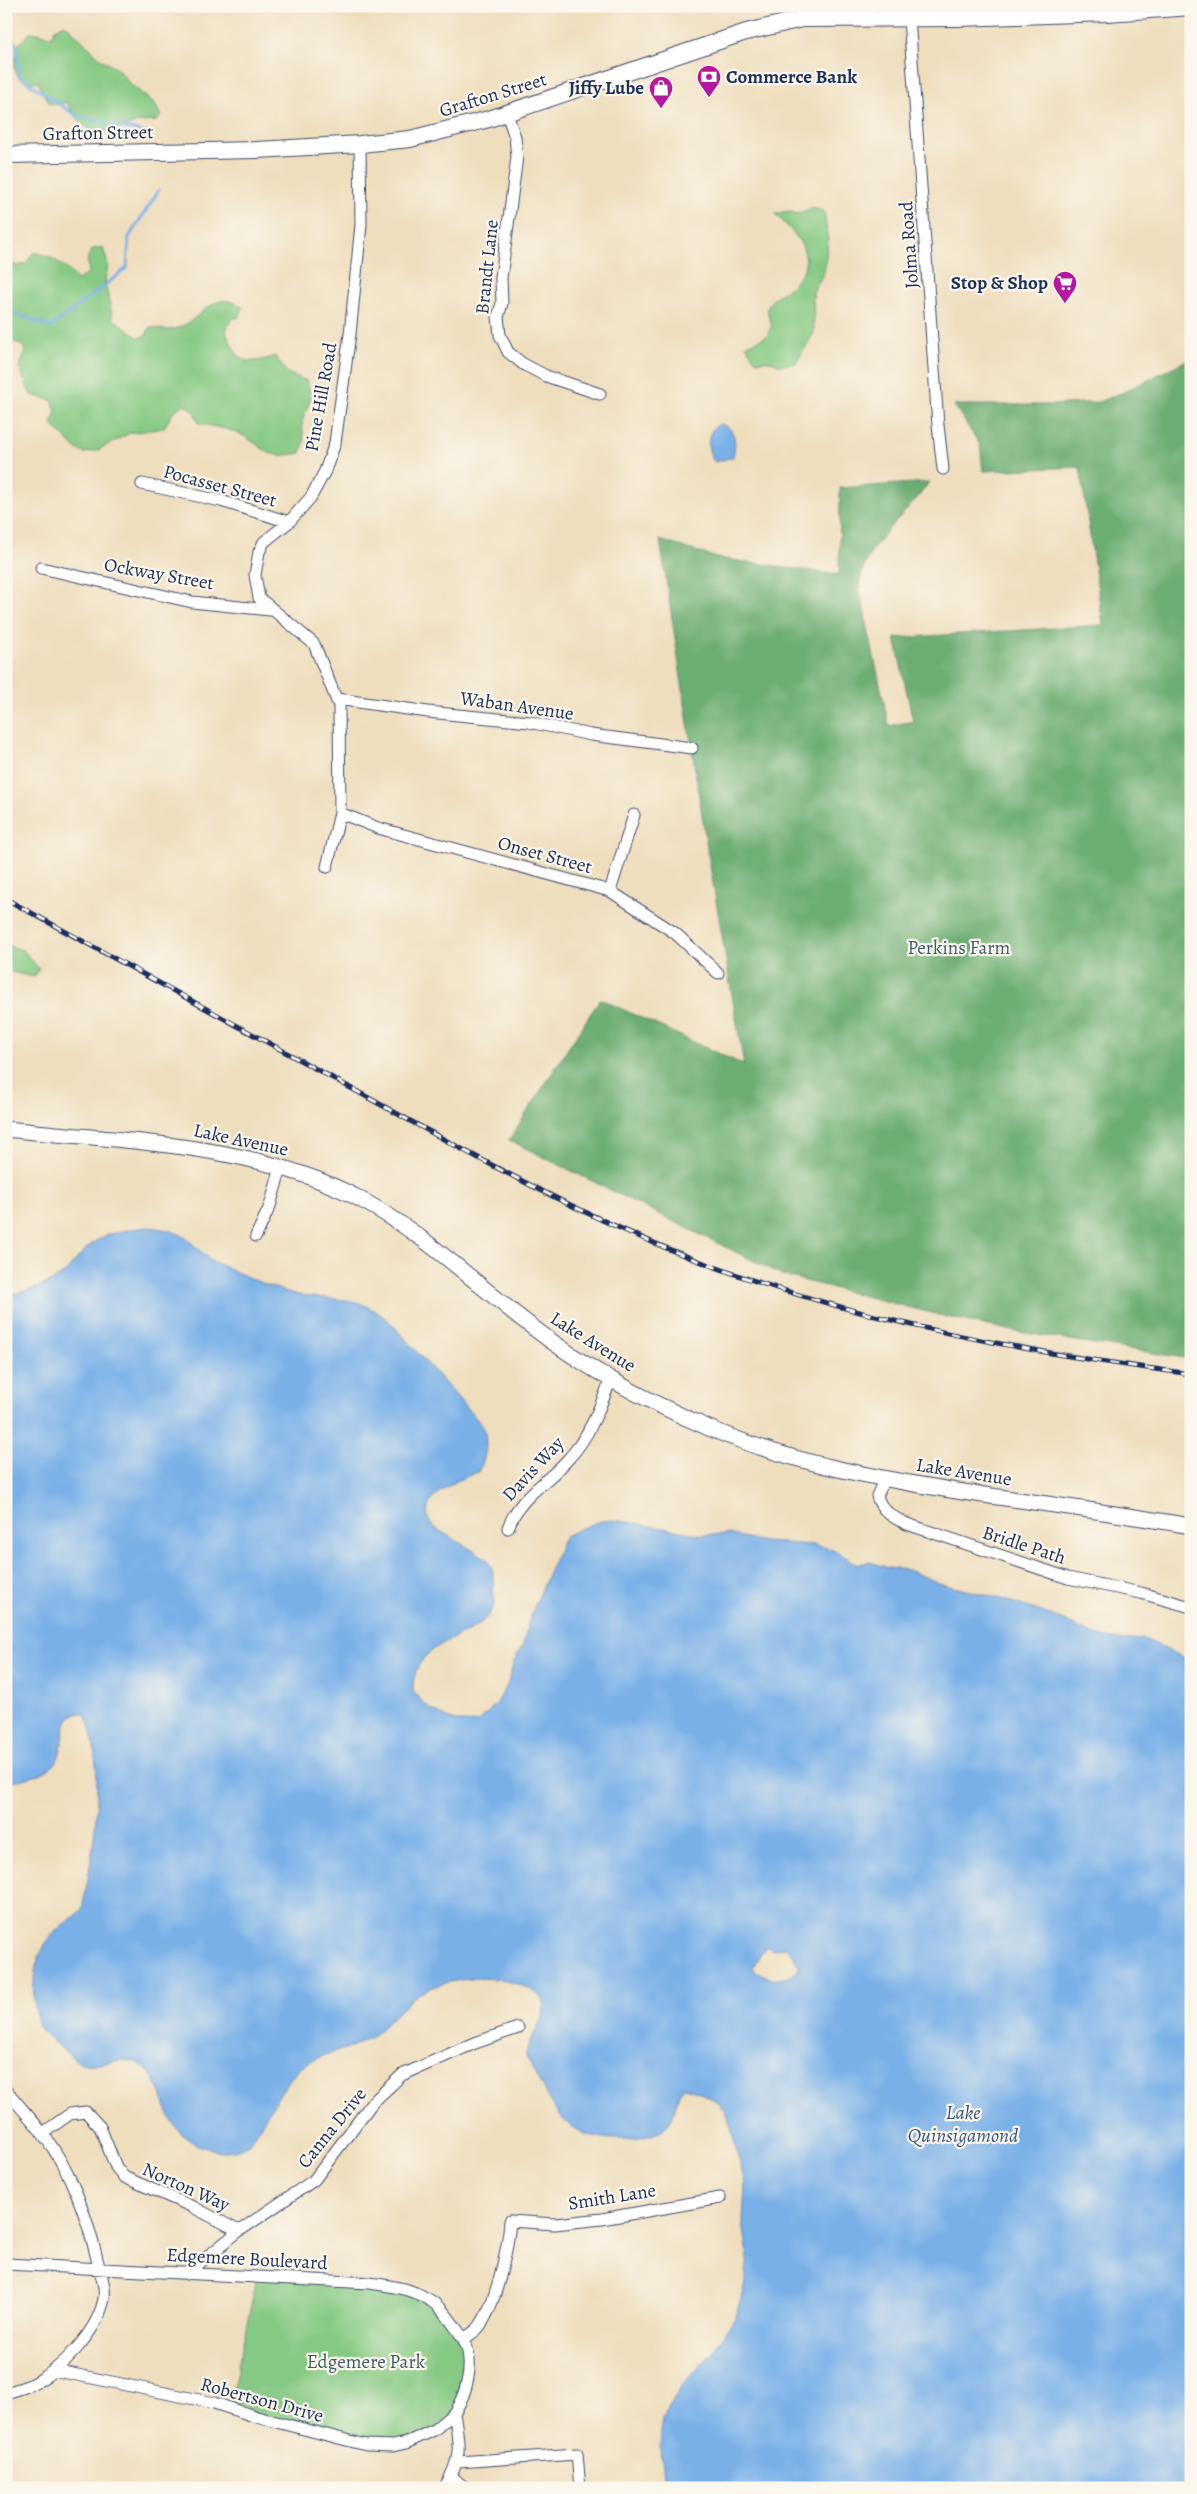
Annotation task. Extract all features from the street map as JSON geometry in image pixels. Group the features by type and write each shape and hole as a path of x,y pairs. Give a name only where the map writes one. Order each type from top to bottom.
{"highway":[{"name":"Grafton Street","path":"6,154 257,150 360,144 430,135 507,114 766,26 814,18 910,18 984,12 1191,8"}],"main road":[{"name":"Lake Avenue","path":"6,1129 194,1149 248,1158 281,1167 344,1191 406,1226 532,1328 611,1380 689,1419 760,1448 822,1467 884,1480 1191,1526"}],"street":[{"name":"Jolma Road","path":"910,18 938,425 943,469"},
{"name":"Brandt Lane","path":"507,114 515,137 517,157 501,278 502,303 498,317 500,335 508,352 523,364 546,376 600,394"},
{"name":"Pine Hill Road","path":"327,867 340,813 338,761 341,724 336,699 314,644 271,610 259,598 256,591 256,564 264,542 289,522 319,484 335,442 350,334 361,225 360,144"},
{"name":"Pocasset Street","path":"142,484 221,501 289,522"},
{"name":"Ockway Street","path":"41,568 192,602 230,604 271,610"},
{"name":"Waban Avenue","path":"336,699 413,710 529,722 591,735 692,748"},
{"name":"Onset Street","path":"340,813 385,830 610,891 675,933 718,973"},
{"path":"610,891 634,815"},
{"path":"256,1236 270,1206 281,1167"},
{"name":"Davis Way","path":"508,1528 522,1502 577,1450 595,1417 611,1380"},
{"name":"Bridle Path","path":"884,1480 877,1496 881,1505 893,1517 907,1524 1068,1578 1141,1593 1191,1607"},
{"name":"Canna Drive","path":"186,2274 239,2231 314,2180 372,2103 402,2075 475,2043 518,2028"},
{"path":"6,2090 43,2133 66,2169 80,2201 104,2284 103,2303 94,2324 81,2344 53,2370 35,2382 6,2394"},
{"name":"Norton Way","path":"43,2133 70,2114 86,2112 100,2127 116,2167 124,2177 193,2207 239,2231"},
{"name":"Smith Lane","path":"464,2340 479,2326 489,2308 500,2270 510,2221 555,2224 602,2219 720,2198"},
{"name":"Edgemere Boulevard","path":"6,2264 396,2287 435,2303 447,2315 464,2340"},
{"path":"444,2488 458,2462 459,2446 454,2414 464,2393 468,2374 468,2352 464,2340"},
{"name":"Robertson Drive","path":"53,2370 214,2403 269,2421 366,2445 393,2446 406,2443 434,2430 454,2414"},
{"path":"458,2462 578,2454 580,2488"},
{"path":"451,2476 465,2488"}],"green space":[{"path":"65,24 100,58 120,71 130,84 155,104 161,116 157,121 136,123 108,132 92,130 79,120 66,102 59,105 49,103 38,82 28,82 19,78 14,68 17,46 31,32 52,36 55,29"},
{"path":"810,208 824,211 828,241 824,272 813,292 814,333 796,363 780,365 771,361 756,361 746,346 767,336 772,325 768,314 769,306 774,298 791,286 800,276 805,266 803,248 798,239 775,214 788,211 797,214"},
{"path":"103,247 108,265 105,282 113,319 139,338 146,335 150,327 169,330 180,327 214,304 223,301 232,302 243,308 239,317 231,319 226,331 238,355 249,361 275,356 287,373 307,381 311,397 302,422 304,442 301,453 281,455 269,453 239,434 199,423 193,410 184,404 173,412 164,428 130,433 96,451 84,453 75,448 52,425 56,411 52,400 31,395 19,367 26,352 23,346 6,338 6,261 17,266 26,264 33,253 39,254 58,262 78,280 89,272 88,260 93,249"},
{"name":"Perkins Farm","path":"1191,358 1191,1359 1013,1331 947,1317 782,1275 509,1140 600,999 744,1065 707,848 660,540 717,558 839,575 840,488 929,482 920,495 877,543 862,571 859,587 889,726 913,721 895,638 1103,625 1080,467 983,471 980,445 954,405 1053,405 1098,402 1124,392"},
{"path":"6,945 23,950 39,969 34,977 6,971"},
{"name":"Edgemere Park","path":"257,2277 355,2282 408,2291 428,2299 447,2315 468,2353 454,2413 434,2430 383,2446 229,2408"}],"water":[{"path":"720,424 730,429 734,437 734,452 733,457 715,462 708,444 709,435"},
{"name":"Lake Quinsigamond","path":"146,1227 177,1233 218,1264 279,1290 300,1295 349,1300 369,1307 392,1324 483,1426 486,1449 478,1472 459,1480 440,1492 432,1499 428,1508 428,1517 433,1527 486,1558 493,1573 495,1601 489,1615 465,1633 436,1647 424,1658 416,1672 413,1691 418,1698 433,1710 451,1719 461,1722 479,1721 497,1703 508,1684 514,1661 523,1645 529,1620 562,1541 566,1536 579,1529 601,1521 615,1520 704,1535 728,1534 764,1542 815,1545 833,1550 858,1564 870,1562 888,1568 908,1570 942,1584 1006,1600 1050,1615 1095,1635 1123,1641 1142,1638 1191,1661 1191,2121 1188,2130 1191,2143 1191,2488 664,2488 660,2448 662,2420 682,2385 713,2352 736,2315 744,2288 748,2257 743,2222 745,2183 728,2117 725,2111 710,2098 684,2087 679,2094 671,2120 664,2128 648,2136 631,2139 603,2138 586,2134 572,2127 552,2105 526,2057 530,2042 543,2015 544,2007 540,1996 523,1986 498,1979 471,1979 443,1984 419,1994 409,2001 382,2028 364,2041 304,2065 282,2090 250,2143 230,2151 209,2149 198,2145 180,2132 170,2117 153,2078 141,2065 127,2060 97,2064 82,2063 77,2061 44,2033 38,2024 34,2001 34,1979 38,1959 49,1940 59,1928 82,1909 94,1837 97,1784 96,1759 92,1735 85,1714 76,1714 70,1717 66,1724 61,1750 54,1765 38,1775 6,1782 6,1295 36,1288 58,1278 89,1246 101,1238 117,1232","holes":["766,1946 773,1950 783,1948 789,1951 799,1966 798,1970 788,1977 778,1979 756,1971 753,1967"]}],"waterway":[{"path":"6,33 16,44 19,76 77,116 145,133"},
{"path":"6,310 51,327 127,268 129,237 159,190"}],"railway":[{"path":"6,899 444,1140 576,1208 666,1248 770,1286 888,1319 948,1333 1069,1356 1191,1374"}],"place":[{"name":"Commerce Bank","path":"709,98"},
{"name":"Jiffy Lube","path":"661,109"},
{"name":"Stop & Shop","path":"1065,304"}]}
